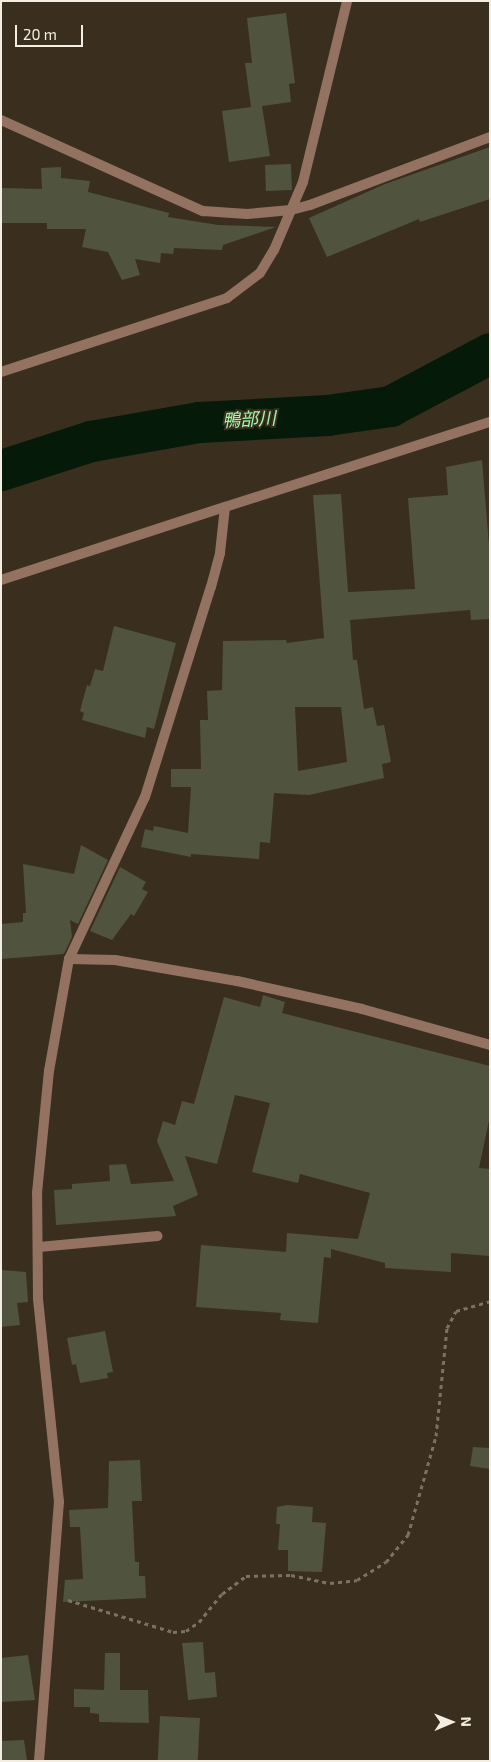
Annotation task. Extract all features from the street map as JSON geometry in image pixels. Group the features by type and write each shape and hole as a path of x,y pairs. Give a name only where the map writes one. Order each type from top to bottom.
{"street":[{"path":"1,372 227,298 260,273 303,182 322,115 347,1"},
{"path":"1,120 203,212 247,214 291,210 490,137"},
{"path":"1,580 490,422"},
{"path":"39,1761 50,1595 59,1502 38,1299 37,1193 48,1080 69,959 148,788 213,579 225,507"},
{"path":"69,959 114,960 236,981 362,1009 490,1045"},
{"path":"39,1247 157,1236"}],"path":[{"path":"50,1595 173,1632 186,1630 199,1622 222,1594 246,1576 292,1575 330,1583 357,1580 386,1562 408,1535 436,1436 447,1328 456,1311 490,1301"}],"building":[{"path":"286,13 295,83 289,84 291,102 262,106 270,156 229,162 222,111 251,107 245,63 252,63 247,18"},
{"path":"490,147 490,199 420,222 419,219 327,257 309,218 385,184"},
{"path":"291,164 292,190 266,191 265,165"},
{"path":"61,167 61,178 90,181 88,192 169,213 168,217 218,225 276,227 223,245 222,250 174,248 173,254 161,253 160,263 135,259 140,275 122,280 108,252 82,247 86,229 47,229 47,223 1,223 1,188 42,189 41,168"},
{"path":"482,460 490,557 490,619 471,620 470,610 350,620 353,660 357,660 364,709 373,707 377,726 384,725 391,762 382,764 384,778 309,795 274,793 270,843 260,842 259,859 191,854 191,857 141,847 145,829 153,831 154,826 188,833 191,787 171,787 171,769 201,769 200,720 208,720 207,691 222,690 223,641 286,640 287,643 324,638 313,495 341,494 348,592 415,589 408,498 448,495 446,467","holes":["295,707 341,707 347,762 298,771"]},
{"path":"114,626 176,643 154,729 147,727 145,738 82,720 84,713 80,711 87,685 90,686 95,669 103,671"},
{"path":"81,845 108,860 78,924 70,920 72,937 64,954 1,959 1,924 23,922 23,913 26,913 23,864 74,874"},
{"path":"120,867 146,882 142,889 148,892 134,916 131,914 112,940 90,931"},
{"path":"263,995 285,1002 282,1013 490,1066 490,1116 479,1168 490,1169 490,1256 451,1253 451,1272 385,1268 385,1263 331,1249 331,1258 324,1257 318,1323 280,1320 281,1313 196,1307 201,1245 286,1252 287,1233 358,1239 370,1193 300,1174 298,1183 252,1172 270,1103 235,1095 217,1164 185,1156 198,1195 173,1206 176,1216 56,1225 54,1190 72,1189 72,1184 110,1181 109,1165 126,1164 131,1184 174,1181 157,1141 163,1121 175,1125 182,1101 194,1104 224,997 260,1007"},
{"path":"1,1270 26,1272 28,1302 17,1303 20,1325 1,1327"},
{"path":"105,1331 113,1372 107,1373 108,1378 80,1383 76,1364 72,1365 67,1338"},
{"path":"473,1447 490,1448 490,1469 470,1466"},
{"path":"140,1460 142,1501 132,1501 135,1562 139,1562 139,1576 145,1576 146,1598 63,1602 65,1580 83,1579 80,1527 70,1527 69,1510 108,1508 109,1461"},
{"path":"287,1505 313,1507 312,1522 326,1523 322,1572 288,1571 288,1550 278,1550 280,1524 276,1524 277,1507"},
{"path":"203,1642 205,1673 215,1672 217,1697 188,1700 182,1643"},
{"path":"105,1653 120,1653 120,1690 148,1690 149,1723 99,1722 99,1714 90,1713 90,1707 74,1707 74,1689 104,1690"},
{"path":"28,1655 35,1700 1,1702 1,1658"},
{"path":"160,1716 200,1718 198,1761 158,1761"},
{"path":"24,1740 27,1761 1,1761 1,1741"}],"waterway":[{"name":"鴨部川","path":"1,470 91,441 199,422 327,415 390,406 490,353"}]}
